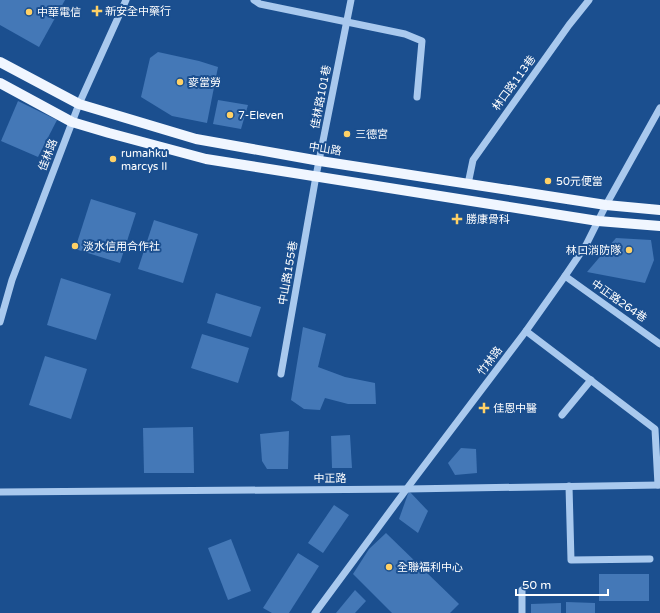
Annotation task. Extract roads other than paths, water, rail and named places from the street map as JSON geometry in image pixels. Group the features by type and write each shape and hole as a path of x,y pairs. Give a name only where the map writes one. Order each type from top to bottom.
{"main road":[{"name":"中山路","path":"0,62 79,104 196,139 320,161 468,184 606,205 660,210"},
{"path":"0,83 72,122 206,159 598,221 660,226"}],"street":[{"name":"佳林路","path":"0,322 12,280 79,104 126,0"},
{"path":"254,0 260,4 405,34 422,41 417,97"},
{"name":"佳林路101巷","path":"316,176 351,0"},
{"name":"林口路113巷","path":"468,184 473,160 569,25 589,0"},
{"name":"竹林路","path":"315,613 526,331 565,276 586,245 606,205 660,108"},
{"name":"中山路155巷","path":"281,374 316,176"},
{"name":"中正路264巷","path":"565,276 660,344"},
{"path":"526,331 655,429 659,485"},
{"path":"562,415 591,380"},
{"name":"中正路","path":"0,492 407,489 659,485"},
{"path":"569,486 571,560 650,559"},
{"path":"522,590 522,613"}],"place":[{"name":"新安全中藥行","path":"97,11"},
{"name":"中華電信","path":"29,12"},
{"name":"麥當勞","path":"180,82"},
{"name":"7-Eleven","path":"230,115"},
{"name":"三德宮","path":"347,134"},
{"name":"rumahku marcys II","path":"113,159"},
{"name":"50元便當","path":"548,181"},
{"name":"勝康骨科","path":"457,219"},
{"name":"淡水信用合作社","path":"75,246"},
{"name":"林口消防隊","path":"629,250"},
{"name":"佳恩中醫","path":"484,408"},
{"name":"全聯福利中心","path":"389,567"}]}
